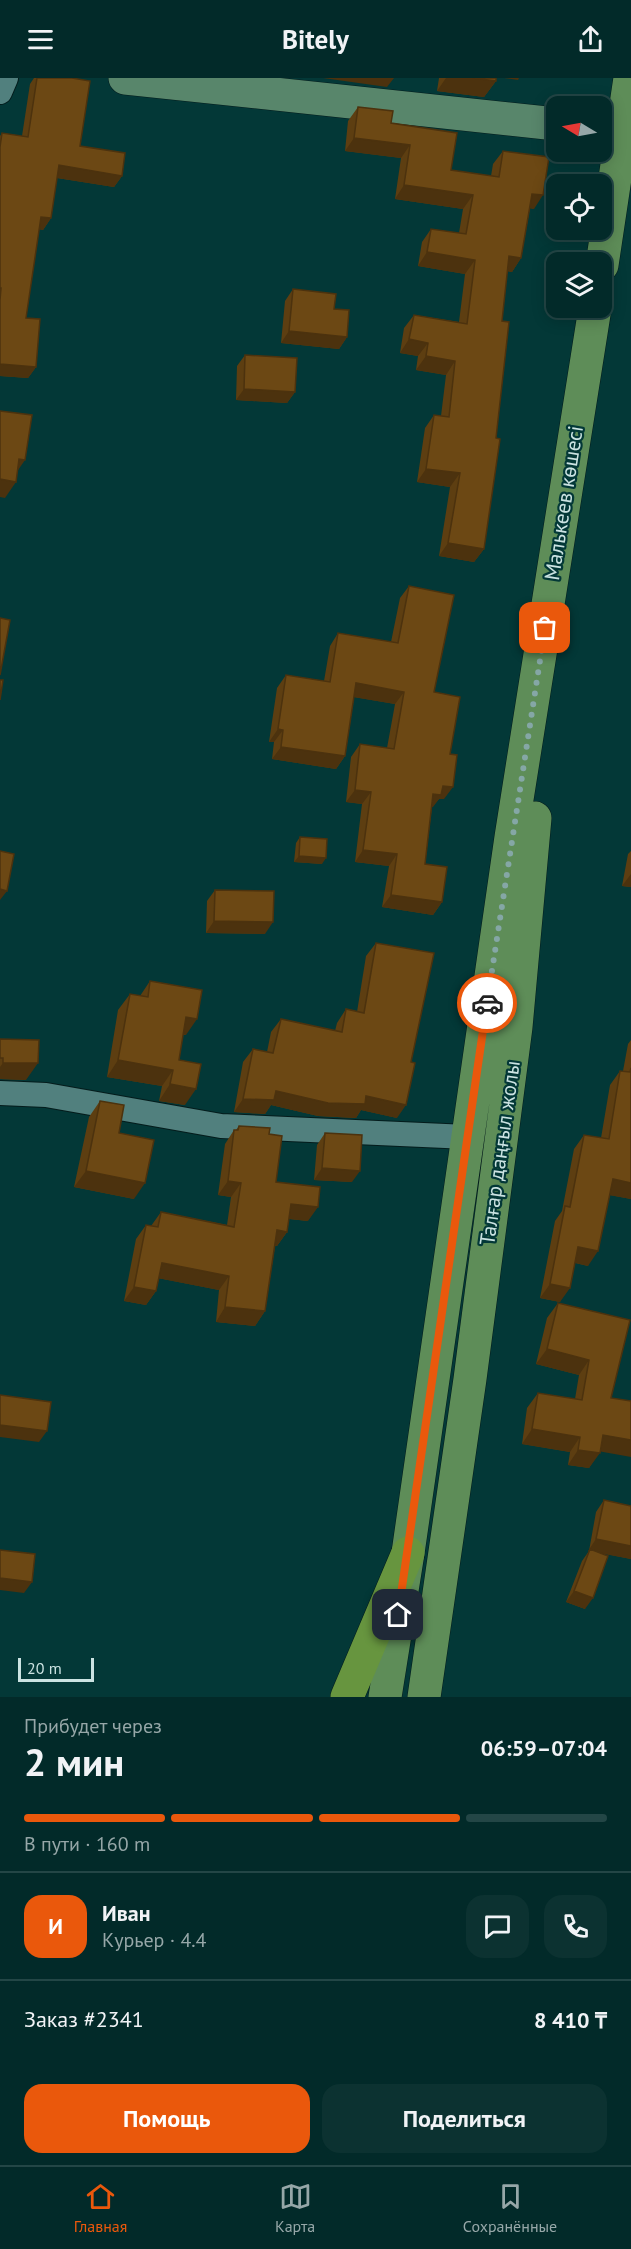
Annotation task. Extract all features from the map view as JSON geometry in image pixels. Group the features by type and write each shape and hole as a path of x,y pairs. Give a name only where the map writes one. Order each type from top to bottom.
{"highway":[{"path":"347,1697 408,1553"}],"main road":[{"path":"604,252 618,131 630,78"},
{"name":"Малькеев көшесі","path":"408,1553 511,837 593,318"},
{"name":"Талғар даңғыл жолы","path":"424,1697 471,1368 516,1027 560,536"},
{"path":"385,1697 408,1553"}],"street":[{"path":"0,92 6,78"},
{"path":"125,78 546,123"},
{"path":"0,1093 46,1095 221,1126 468,1137"}],"building":[{"path":"37,78 72,78 90,81 80,146 125,153 122,176 59,165 51,218 41,217 26,318 40,319 36,367 0,364 0,147 2,133 28,137"},
{"path":"473,78 496,78 496,81"},
{"path":"358,107 393,111 391,123 457,133 451,170 499,177 503,151 546,157 546,162 548,162 543,195 532,194 521,258 509,256 502,321 509,322 496,438 500,439 484,549 448,543 460,473 426,469 434,415 449,417 455,361 426,356 428,343 409,339 414,315 467,324 475,260 427,252 431,229 466,234 473,195 404,185 410,145 354,138"},
{"path":"293,289 336,294 334,309 349,310 347,337 289,331"},
{"path":"245,355 297,358 295,392 244,389"},
{"path":"0,411 32,415 25,460 19,459 16,482 0,479"},
{"path":"409,586 454,595 434,692 460,697 450,754 457,755 453,787 443,786 441,795 433,794 425,864 447,867 442,902 391,895 397,854 363,850 371,792 355,790 360,744 394,749 404,692 356,683 345,756 281,747 283,730 278,729 286,675 330,682 338,633 398,643"},
{"path":"0,618 10,620 0,675"},
{"path":"0,680 3,680 0,700"},
{"path":"300,837 327,839 326,858 299,856"},
{"path":"0,851 14,854 7,891 0,889"},
{"path":"215,890 274,891 273,922 214,921"},
{"path":"376,943 434,953 411,1062 415,1063 406,1105 366,1096 365,1104 328,1103 276,1091 274,1100 243,1099 253,1049 273,1053 281,1019 342,1032 346,1009 364,1013"},
{"path":"150,981 202,990 197,1019 186,1017 179,1060 201,1064 196,1089 170,1084 173,1070 118,1060 130,994 148,997"},
{"path":"0,1039 39,1040 38,1063 3,1063 3,1058 0,1058"},
{"path":"631,1068 631,1183 613,1179 598,1251 578,1247 570,1288 550,1284 565,1206 570,1207 584,1135 609,1139 620,1071 630,1072"},
{"path":"100,1101 124,1105 119,1133 154,1140 145,1183 86,1171"},
{"path":"239,1126 270,1128 269,1134 282,1136 276,1182 320,1187 318,1207 291,1204 287,1232 277,1230 265,1311 225,1307 229,1276 162,1263 156,1291 134,1287 146,1225 158,1227 161,1212 234,1227 241,1183 228,1181 234,1130 238,1130"},
{"path":"325,1133 362,1135 360,1171 322,1168"},
{"path":"558,1303 630,1320 611,1398 631,1401 631,1440 603,1435 600,1453 578,1450 580,1437 532,1429 538,1393 582,1400 589,1360 547,1349"},
{"path":"0,1395 51,1402 47,1431 0,1425"},
{"path":"604,1500 631,1506 631,1546 596,1539"},
{"path":"590,1549 608,1556 593,1598 574,1591"},
{"path":"0,1550 35,1554 32,1582 0,1578"}],"way so far":[{"path":"487,1003 545,628"}],"route":[{"path":"398,1615 487,1003"}]}
